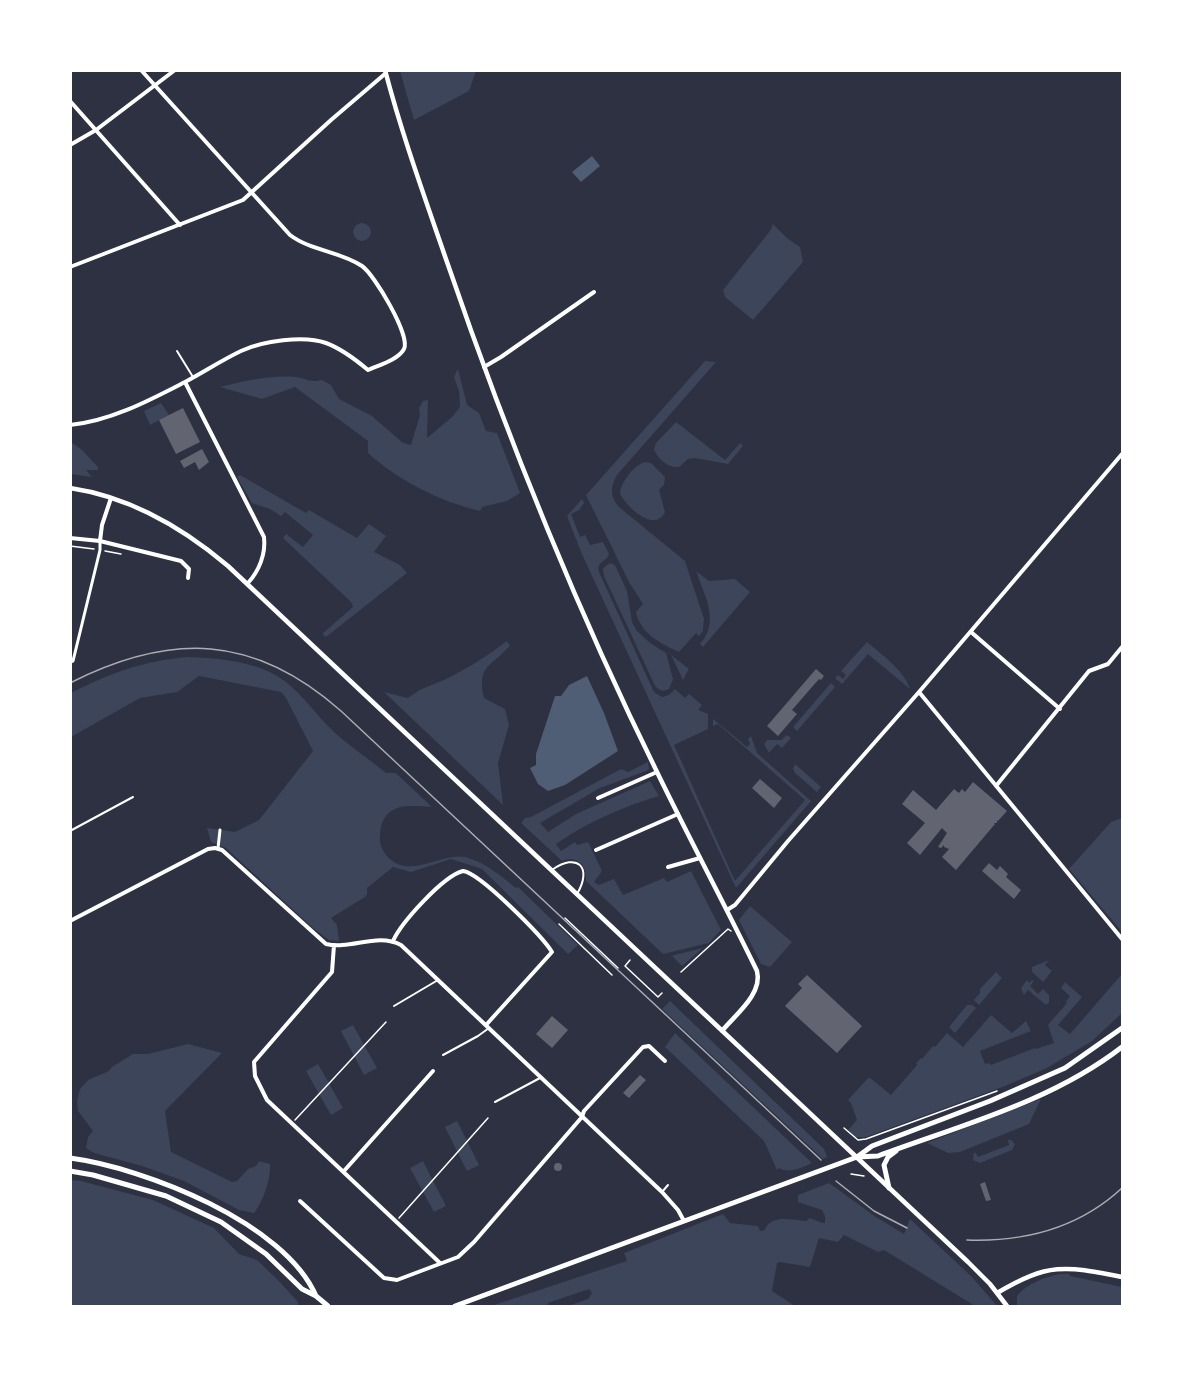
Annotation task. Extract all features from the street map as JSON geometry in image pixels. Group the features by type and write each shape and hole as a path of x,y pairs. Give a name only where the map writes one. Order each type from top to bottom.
{"main road":[{"path":"450,1306 459,1305 857,1157 872,1146 990,1101 1065,1068 1122,1028"},
{"path":"857,1157 873,1157 1014,1107 1072,1079 1122,1047"},
{"path":"889,1188 883,1169 884,1162 903,1147"},
{"path":"70,1158 134,1172 182,1190 231,1215 265,1238 288,1259 309,1280 316,1296"},
{"path":"70,1171 93,1175 166,1196 221,1222 266,1254 302,1289 316,1296 328,1306"}],"street":[{"path":"70,424 118,414 185,382 243,350 275,342 308,339 344,351 368,370 401,353 405,340 371,273 358,263 295,238 141,70"},
{"path":"70,145 96,130 175,70"},
{"path":"70,267 243,200 385,72 417,174 484,367 518,458 572,589 657,772 755,967 759,982 755,991 722,1030"},
{"path":"70,101 180,225"},
{"path":"484,367 594,292"},
{"path":"185,382 264,537 258,570 248,583"},
{"path":"726,910 735,905 1122,454"},
{"path":"70,488 111,498 157,516 208,549 248,583 968,1262 1007,1306"},
{"path":"70,662 73,661 100,550 102,525 111,498"},
{"path":"70,538 100,541 183,561 189,569 188,578"},
{"path":"971,632 1060,709"},
{"path":"996,786 1089,672 1108,664 1122,647"},
{"path":"919,693 1122,939"},
{"path":"598,798 657,772"},
{"path":"596,850 678,814"},
{"path":"218,848 220,830"},
{"path":"70,921 208,849 218,848 230,856 326,944 379,940 393,941 401,945 662,1192 678,1210 684,1221"},
{"path":"668,867 700,858"},
{"path":"393,941 399,930 447,879 463,871 479,878 552,952 487,1026"},
{"path":"334,945 332,972 254,1062 255,1076 267,1100 440,1263"},
{"path":"300,1201 384,1278 397,1280 458,1257 474,1242 585,1111 643,1047 649,1046 665,1061"},
{"path":"344,1171 433,1071"},
{"path":"997,1293 1029,1276 1047,1270 1081,1269 1122,1277"}],"lane":[{"path":"177,351 193,377"},
{"path":"70,831 133,797"},
{"path":"552,870 565,862 573,862 580,867 584,873 584,880 577,894"},
{"path":"394,1006 438,980"},
{"path":"443,1055 478,1036 487,1026"},
{"path":"495,1102 541,1077"},
{"path":"662,1192 668,1185"}],"path":[{"path":"565,918 618,968"},
{"path":"559,924 612,975"},
{"path":"681,972 728,929 729,932 731,931"},
{"path":"630,960 625,966 658,997 662,993"},
{"path":"292,1123 386,1022"},
{"path":"844,1128 858,1140 866,1139 1006,1088"},
{"path":"396,1221 488,1118"},
{"path":"851,1174 864,1176"}],"shaded area":[{"path":"400,70 476,71 469,91 414,120"},
{"path":"592,156 600,166 581,182 572,172"},
{"path":"362,223 368,226 371,232 368,238 362,241 356,238 353,232 356,226"},
{"path":"773,224 800,247 803,262 753,320 725,297 723,290 770,231"},
{"path":"705,361 716,362 617,475 612,488 614,499 619,507 685,561 704,619 703,631 699,636 696,633 679,652 659,641 642,626 636,612 643,604 629,582 586,495"},
{"path":"458,369 467,405 479,413 486,431 497,433 520,493 507,501 482,507 480,511 435,496 406,481 368,453 368,441 295,387 262,399 220,387 276,377 322,380 331,385 339,399 372,416 403,443 411,445 420,415 419,408 423,401 428,400 427,438 452,417 460,407 459,391 454,377"},
{"path":"161,403 169,415 150,425 144,411"},
{"path":"676,422 725,460 740,443 743,446 728,464 695,458 688,459 679,467 668,465 658,457 654,450 656,443"},
{"path":"71,442 98,467 98,470 86,470 92,477 71,474"},
{"path":"645,462 651,463 665,477 664,485 659,490 665,512 660,518 654,520 634,511 620,493 629,475"},
{"path":"240,475 306,513 309,510 357,538 369,524 386,536 374,552 400,565 407,573 326,637 322,634 353,607 351,602 283,538 286,534 303,547 313,535 285,512 281,516 270,509 252,503 237,477"},
{"path":"582,499 584,503 579,510 571,514 580,537 585,535 590,545 603,542 609,554 600,564 599,572 654,692 662,697 669,695 675,689 685,698 689,694 702,705 698,710 708,714 708,729 674,745 735,881 805,800 718,724 713,726 713,719 747,747 751,736 757,753 811,801 736,888 581,552 567,516"},
{"path":"610,563 615,565 627,591 632,622 637,631 666,653 673,679 669,689 662,690 655,686 604,576 603,568"},
{"path":"696,571 709,581 735,579 750,592 703,647 700,644 706,635 710,618"},
{"path":"507,641 510,646 486,668 482,679 484,698 505,709 509,725 498,763 503,805 384,692 408,698 467,668"},
{"path":"867,642 898,669 910,689 868,654 842,684 835,678 838,675 843,679 846,675 841,671"},
{"path":"671,655 689,669 683,680"},
{"path":"188,657 222,659 257,667 277,676 298,693 343,739 386,773 395,773 399,776 432,807 406,806 391,811 386,816 382,824 380,844 387,856 396,863 415,866 455,857 465,857 479,862 516,888 518,887 578,945 568,954 482,869 451,859 411,872 393,867 367,888 365,897 331,918 337,925 339,941 329,940 314,929 226,848 211,842 207,828 235,832 259,820 313,751 281,692 199,676 177,692 140,698 71,737 71,693 127,669"},
{"path":"587,676 618,751 565,785 548,791 538,784 530,768 536,765 536,754 555,696 561,696 569,685"},
{"path":"831,683 835,687 797,731 793,727"},
{"path":"787,735 791,738 782,748 777,744 769,753 764,744 767,740 781,740"},
{"path":"648,762 649,769 646,771 600,788 540,823 548,832 576,814 650,781 659,796 606,816 556,844 561,851 575,842 577,845 588,842 602,871 594,882 599,885 614,879 623,895 664,878 667,882 691,871 721,930 709,943 663,954 586,881 585,871 580,863 573,859 562,861 521,823 525,818 531,817 621,769 628,772"},
{"path":"795,764 821,787 817,792 795,773 793,769"},
{"path":"1122,818 1122,932 1069,869 1111,822"},
{"path":"750,906 792,942 770,967 761,964 739,920"},
{"path":"703,948 682,966 672,956 674,955"},
{"path":"1049,960 1045,965 1052,971 1043,982 1032,972 1032,967"},
{"path":"996,972 1002,978 979,1005 974,1000 980,993 980,989"},
{"path":"1122,974 1122,1013 1092,1041 1047,1068 1005,1086 866,1137 855,1137 848,1130 857,1120 848,1100 869,1077 891,1095 917,1065 916,1063 947,1033 963,1047 991,1015 1012,1033 1026,1021 1031,1031 980,1051 985,1064 991,1065 1054,1043 1048,1025 1067,1003 1070,996 1061,988 1065,982 1082,997 1058,1025 1070,1034"},
{"path":"1027,980 1029,983 1034,981 1030,986 1038,994 1043,989 1049,995 1049,1003 1046,1005 1028,990 1024,995 1021,988"},
{"path":"670,1001 824,1149 827,1157 823,1159 662,1009"},
{"path":"967,1005 976,1008 955,1033 949,1027"},
{"path":"353,1025 377,1068 364,1075 341,1031"},
{"path":"675,1033 812,1163 796,1170 779,1168 777,1170 764,1141 665,1047"},
{"path":"188,1044 222,1053 165,1111 171,1152 232,1182 237,1181 259,1161 270,1164 266,1190 254,1213 239,1210 184,1181 142,1166 94,1153 86,1148 88,1137 93,1131 78,1111 77,1101 80,1089 88,1080 109,1071 133,1054 148,1054"},
{"path":"318,1064 343,1108 331,1115 306,1071"},
{"path":"1041,1099 1029,1124 960,1152 948,1153 927,1143"},
{"path":"457,1121 479,1165 467,1171 445,1127"},
{"path":"1008,1140 1015,1144 1012,1150 980,1163 973,1160 974,1153 978,1157 1009,1145"},
{"path":"423,1161 446,1206 434,1212 410,1168"},
{"path":"70,1180 153,1200 214,1228 239,1254 257,1260 298,1302 298,1306 71,1306"},
{"path":"829,1183 904,1234 910,1219 972,1277 997,1306 975,1306 884,1250 878,1252 844,1235 838,1242 819,1238 810,1267 777,1263 772,1291 795,1306 568,1306 588,1299 592,1293 589,1289 548,1303 548,1306 491,1306 627,1261 624,1253 723,1214 730,1223 758,1226 760,1231 765,1230 772,1222 782,1219 806,1221 810,1218 825,1223 822,1210 798,1202 798,1195"},
{"path":"1069,1274 1122,1287 1122,1306 1017,1306 1017,1296 1025,1288 1042,1279"}],"building":[{"path":"183,408 200,442 176,454 159,420"},
{"path":"202,449 209,462 199,470 195,462 184,468 180,461"},
{"path":"816,669 824,676 792,710 797,714 778,736 767,726"},
{"path":"760,779 782,798 774,808 752,788"},
{"path":"973,782 1007,811 997,820 997,823 994,823 956,870 942,857 949,849 944,845 941,848 938,847 947,833 942,828 920,855 907,843 925,823 902,804 913,790 936,810 954,789 959,793 962,789 965,792"},
{"path":"989,863 997,870 1000,866 1008,874 1006,877 1021,890 1014,899 982,871"},
{"path":"807,975 862,1026 837,1053 785,1006 802,988 798,984"},
{"path":"552,1016 568,1030 552,1048 536,1034"},
{"path":"640,1075 646,1080 629,1098 623,1093"},
{"path":"558,1163 562,1167 558,1171 554,1167"},
{"path":"985,1182 991,1200 986,1201 980,1184"}],"tram line":[{"path":"70,683 107,666 143,655 177,649 211,649 244,655 276,667 309,686 341,711 821,1160"},
{"path":"836,1181 874,1211 907,1228"},
{"path":"967,1240 1010,1238 1050,1230 1088,1213 1122,1188"}]}
